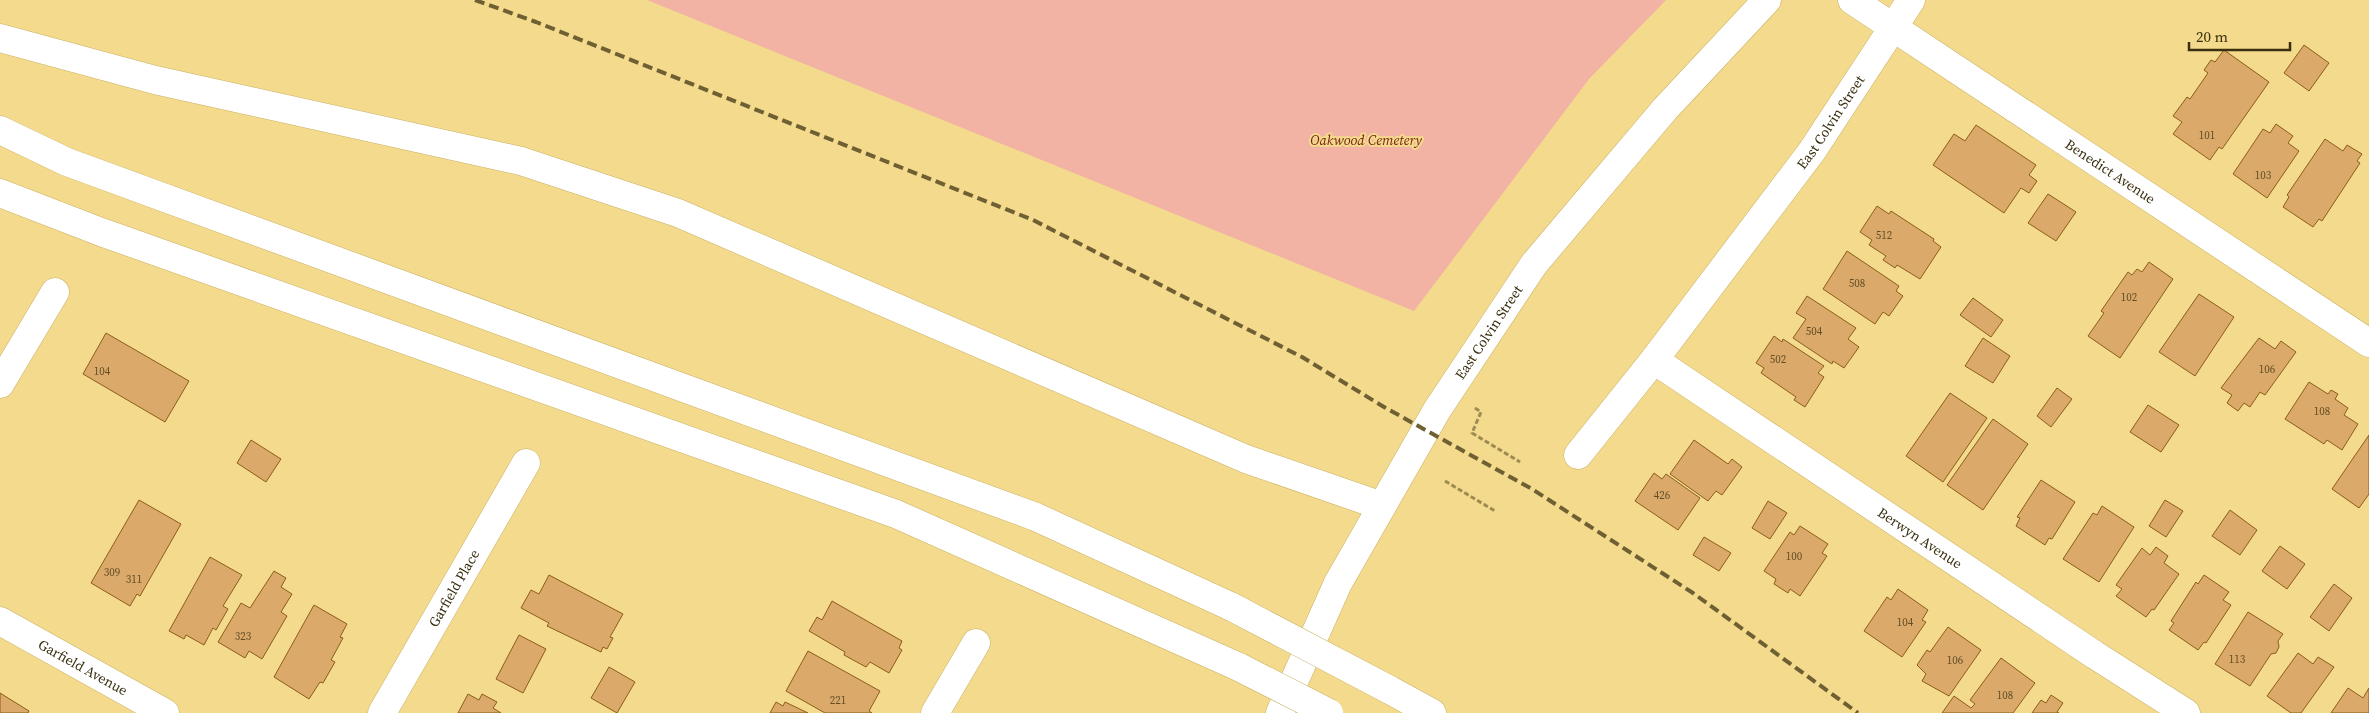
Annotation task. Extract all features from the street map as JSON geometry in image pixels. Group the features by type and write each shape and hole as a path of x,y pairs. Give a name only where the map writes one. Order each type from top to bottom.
{"main road":[{"name":"East Colvin Street","path":"1280,713 1338,583 1437,410 1534,264 1665,109 1767,0"},
{"name":"Benedict Avenue","path":"1852,0 2369,343"},
{"name":"East Colvin Street","path":"1578,455 1654,360 1812,151 1911,0"},
{"path":"0,38 156,80 521,161 668,210 1246,459 1382,506"},
{"path":"0,130 67,162 1036,517 1232,607 1432,713"},
{"path":"0,193 92,229 371,329 896,514 1239,667 1329,713"},
{"path":"0,384 55,292"},
{"name":"Berwyn Avenue","path":"1654,360 2186,713"},
{"name":"Garfield Place","path":"382,713 526,463"},
{"name":"Garfield Avenue","path":"0,621 165,713"},
{"path":"935,713 976,643"}],"path":[{"path":"1481,412 1472,433 1520,462"},
{"path":"1445,482 1495,511"}],"green space":[{"name":"Oakwood Cemetery","path":"647,0 1666,0 1589,79 1414,311"}],"building":[{"path":"2304,45 2329,63 2309,91 2284,73"},
{"path":"2224,50 2269,82 2222,149 2219,147 2210,160 2173,134 2182,122 2173,116 2187,97 2190,99 2208,73 2204,70 2211,60 2215,62"},
{"path":"2276,124 2293,136 2288,143 2299,151 2267,198 2233,174 2263,129 2270,133"},
{"path":"1976,125 2036,165 2029,175 2037,181 2029,193 2021,188 2004,213 1933,165 1954,134 1965,141"},
{"path":"2325,139 2343,151 2347,145 2362,154 2357,161 2360,163 2322,221 2319,219 2313,227 2283,207 2289,197 2287,195"},
{"path":"2048,194 2076,212 2056,241 2028,223"},
{"path":"1877,206 1889,214 1891,211 1934,239 1933,241 1941,247 1920,279 1897,265 1895,268 1883,260 1886,256 1869,245 1872,240 1860,232"},
{"path":"1847,251 1899,286 1896,291 1903,296 1889,316 1883,312 1875,324 1823,289"},
{"path":"2149,262 2173,279 2120,358 2088,336 2104,313 2101,311 2128,272 2132,275 2137,269 2142,272"},
{"path":"2199,294 2234,317 2195,376 2159,352"},
{"path":"1807,296 1856,328 1848,339 1859,347 1844,368 1833,361 1832,364 1793,338 1806,319 1796,313"},
{"path":"1973,298 2003,320 1991,337 1960,315"},
{"path":"106,333 189,381 165,422 83,374"},
{"path":"1774,336 1782,342 1783,339 1824,366 1818,373 1824,377 1805,407 1794,400 1796,397 1761,373 1764,368 1756,363"},
{"path":"1983,338 2010,356 1993,383 1965,366"},
{"path":"2259,338 2275,349 2281,341 2296,352 2265,395 2260,392 2250,407 2244,403 2238,411 2227,403 2232,395 2221,388"},
{"path":"2309,382 2328,394 2331,390 2338,394 2335,399 2348,408 2344,415 2358,424 2342,450 2327,440 2324,444 2285,419"},
{"path":"2057,388 2072,399 2051,427 2037,416"},
{"path":"1950,393 1987,418 1943,482 1906,456"},
{"path":"2148,405 2179,425 2161,452 2130,432"},
{"path":"1993,419 2028,444 1983,510 1947,485"},
{"path":"2369,435 2369,494 2359,508 2332,489"},
{"path":"251,440 281,459 266,482 237,463"},
{"path":"1694,440 1728,464 1732,459 1742,467 1722,495 1716,491 1708,501 1670,474"},
{"path":"1654,473 1662,479 1666,474 1700,498 1678,530 1635,501"},
{"path":"2041,480 2075,502 2052,539 2049,538 2045,545 2016,526 2020,518 2017,517"},
{"path":"139,500 181,524 140,596 137,594 130,606 91,583"},
{"path":"2165,500 2183,511 2166,537 2149,526"},
{"path":"1768,501 1787,513 1770,539 1752,528"},
{"path":"2102,506 2134,527 2099,582 2063,559 2093,513 2097,515"},
{"path":"2230,510 2257,530 2240,555 2212,536"},
{"path":"1800,526 1828,544 1822,553 1827,556 1800,596 1790,589 1788,593 1774,584 1776,579 1764,571 1790,532 1794,535"},
{"path":"1704,537 1731,553 1719,571 1693,555"},
{"path":"2280,546 2305,564 2287,589 2262,571"},
{"path":"2156,547 2168,556 2164,563 2179,574 2154,610 2152,609 2146,617 2116,596 2122,589 2116,585 2142,548 2150,555"},
{"path":"210,557 242,575 223,606 228,609 216,630 213,628 204,645 186,635 184,639 169,631"},
{"path":"274,571 286,578 281,587 292,594 281,612 287,616 262,659 249,651 245,658 218,642 241,603 250,608"},
{"path":"549,575 623,614 610,637 613,638 607,649 603,647 601,652 547,626 549,623 521,608 531,590 539,594"},
{"path":"2204,575 2229,592 2223,600 2231,605 2206,643 2204,642 2198,650 2169,630 2174,623 2171,621 2196,582 2198,584"},
{"path":"2334,584 2352,598 2329,631 2310,617"},
{"path":"1898,589 1928,610 1922,620 1926,622 1902,657 1864,631 1887,597 1891,600"},
{"path":"832,601 902,641 899,648 902,650 889,673 870,662 866,667 844,655 845,652 809,631 817,617 822,620"},
{"path":"314,605 347,624 340,637 343,638 331,660 335,662 323,683 320,682 309,699 274,677"},
{"path":"2248,612 2283,634 2278,641 2279,647 2276,653 2271,654 2250,686 2215,664"},
{"path":"1948,627 1981,650 1949,696 1922,681 1926,674 1917,665 1927,650 1930,652"},
{"path":"519,635 546,649 523,693 496,679"},
{"path":"808,651 880,691 869,711 872,713 825,713 786,691"},
{"path":"2298,653 2313,664 2318,657 2334,667 2301,713 2291,713 2267,696"},
{"path":"2001,658 2035,683 2013,713 1942,713 1954,696 1971,708 1975,704 1970,700"},
{"path":"609,667 635,682 617,713 591,698"},
{"path":"2348,688 2363,698 2369,688 2369,713 2331,713"},
{"path":"0,693 29,711 28,713 0,713"},
{"path":"468,694 479,700 482,694 497,702 493,708 501,713 458,713"},
{"path":"2051,695 2063,703 2057,712 2059,713 2032,713 2041,700 2046,703"},
{"path":"776,702 783,706 785,702 808,713 770,713"}],"railway":[{"path":"475,0 536,22 1033,220 1302,357 1384,407 1532,489 1693,593 1858,713"}]}
